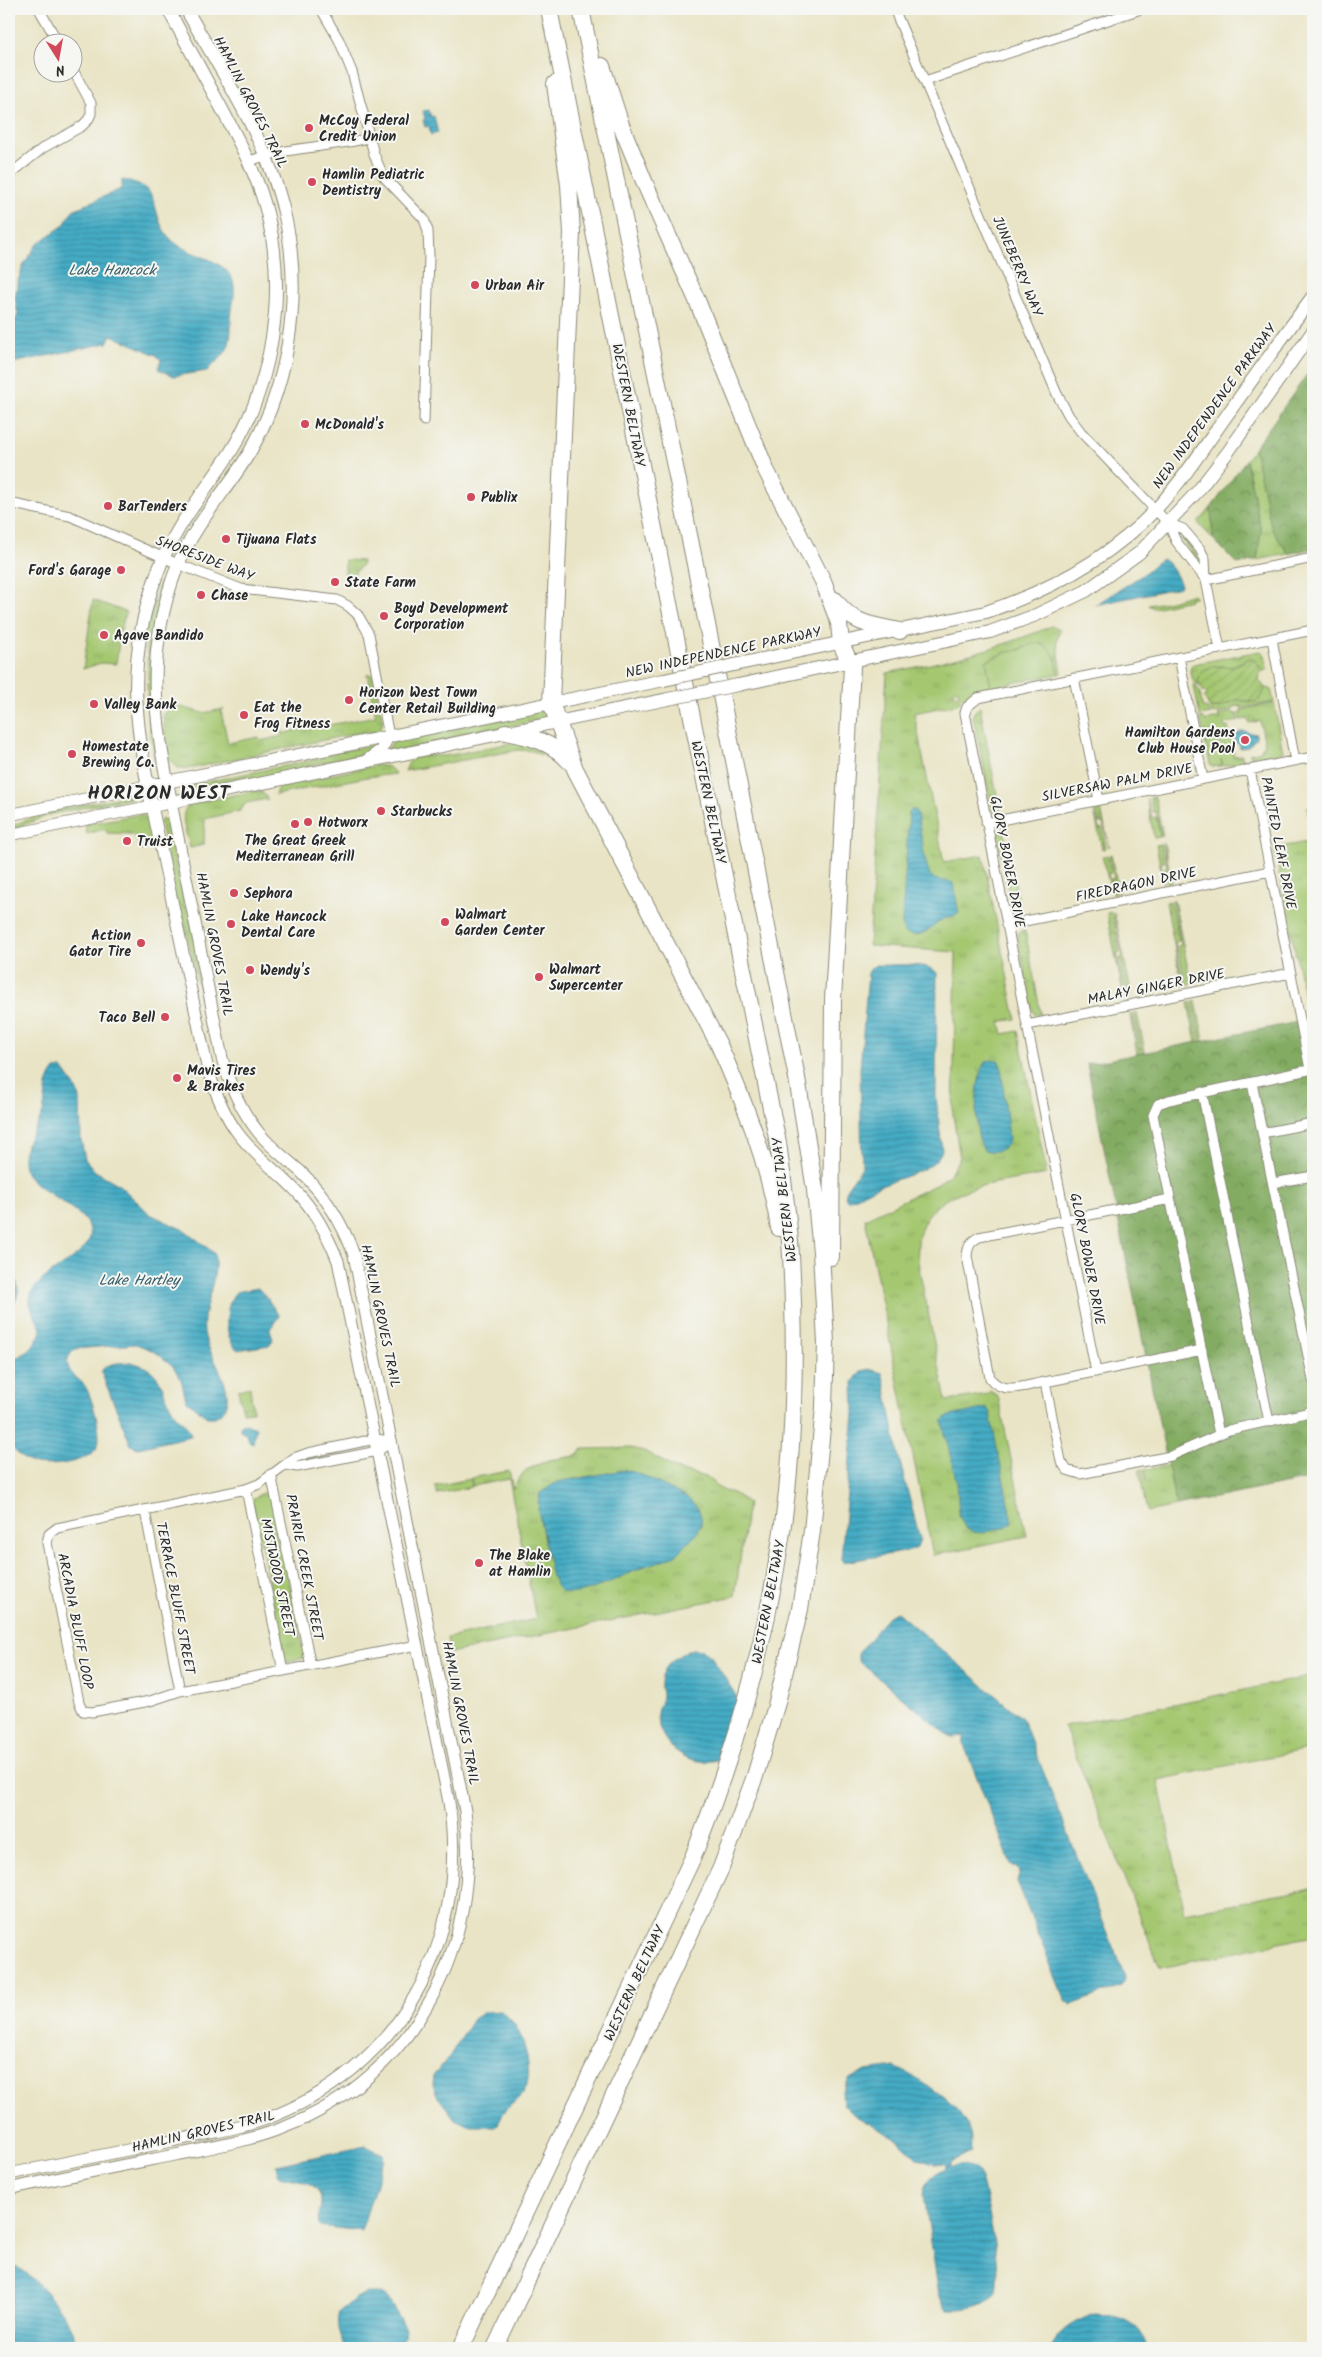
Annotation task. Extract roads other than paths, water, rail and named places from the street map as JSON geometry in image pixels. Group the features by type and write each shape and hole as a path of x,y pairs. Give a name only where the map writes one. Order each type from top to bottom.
{"highway":[{"path":"549,9 557,100 569,186 572,233 551,703 575,769 719,1045 739,1089 769,1181 793,1306"},
{"name":"WESTERN BELTWAY","path":"462,2348 693,1857 721,1783 751,1683 767,1614 781,1537 789,1454 793,1306 789,1230 778,1143 549,9"},
{"path":"581,9 695,564 797,1078 816,1199 826,1343"},
{"path":"585,9 621,124 646,186 696,298 766,470 823,581 840,607 854,619 865,624 900,631"},
{"path":"495,2348 717,1877 756,1776 776,1706 800,1609 812,1531 824,1407 826,1343 831,1294 833,1000 853,672 842,644 839,623 823,581"},
{"path":"506,732 532,737 545,742 557,750 575,769"}],"main road":[{"name":"HAMLIN GROVES TRAIL","path":"152,806 138,733 135,679 142,622 163,558 186,516 230,452 247,422 258,394 275,316 275,261 268,214 250,161 168,9"},
{"name":"HAMLIN GROVES TRAIL","path":"171,802 157,725 155,680 162,621 178,564 202,521 247,456 272,404 279,381 291,319 292,261 284,212 265,155 186,9"},
{"name":"NEW INDEPENDENCE PARKWAY","path":"147,786 842,644 986,612 1021,600 1054,585 1102,555 1155,510 1177,485 1313,296"},
{"path":"152,806 990,632 1036,615 1086,591 1139,553 1197,492 1228,452 1313,330"}],"street":[{"path":"39,9 52,32"},
{"path":"321,9 339,40 352,72 369,138 383,176 424,220 428,231 429,260 424,421"},
{"name":"JUNEBERRY WAY","path":"894,9 1057,394 1081,432 1168,523"},
{"path":"925,81 1141,9"},
{"path":"10,171 82,126 91,114 88,96 80,82"},
{"path":"250,161 265,155 297,148 343,144 369,138"},
{"name":"SHORESIDE WAY","path":"9,503 70,516 163,558 241,589 337,600 348,606 366,625 369,634 389,736"},
{"path":"1168,523 1176,541 1206,580"},
{"path":"1168,523 1183,529 1200,549 1207,569 1206,580 1220,649"},
{"path":"1206,580 1313,558"},
{"name":"GLORY BOWER DRIVE","path":"1096,1372 965,720 967,707 978,698 1313,630"},
{"path":"1272,639 1295,761"},
{"path":"1179,657 1203,779"},
{"path":"1074,678 1098,800"},
{"path":"364,762 381,750 389,736"},
{"name":"SILVERSAW PALM DRIVE","path":"986,823 1313,757"},
{"name":"PAINTED LEAF DRIVE","path":"1250,770 1312,1069"},
{"name":"NEW INDEPENDENCE PARKWAY","path":"9,815 147,786"},
{"name":"HAMLIN GROVES TRAIL","path":"9,2189 270,2133 306,2118 348,2092 380,2065 413,2027 438,1986 458,1936 468,1881 467,1825 360,1277 346,1235 336,1216 313,1185 270,1145 249,1120 230,1083 216,1025 171,802"},
{"path":"9,835 152,806"},
{"name":"HAMLIN GROVES TRAIL","path":"9,2174 252,2123 314,2097 343,2077 376,2048 396,2025 422,1984 439,1945 447,1912 454,1852 449,1802 344,1280 322,1224 296,1190 260,1160 236,1131 212,1082 152,806"},
{"name":"FIREDRAGON DRIVE","path":"1006,925 1270,871"},
{"name":"MALAY GINGER DRIVE","path":"1027,1025 1291,973"},
{"path":"200,1029 216,1025"},
{"path":"1219,1434 1153,1115 1158,1104 1202,1092 1312,1069"},
{"path":"1252,1082 1313,1380"},
{"path":"1202,1092 1269,1422"},
{"path":"1262,1133 1313,1123"},
{"path":"1273,1183 1313,1176"},
{"path":"1170,1199 979,1237 972,1240 966,1256 990,1378 1000,1387 1010,1389 1202,1350"},
{"path":"1045,1382 1061,1461 1066,1470 1080,1474 1171,1456 1219,1434 1313,1410"},
{"name":"ARCADIA BLUFF LOOP","path":"392,1441 376,1445 308,1453 298,1456 246,1489 57,1528 49,1534 47,1543 79,1702 83,1711 92,1712 150,1701 180,1691 417,1645"},
{"name":"PRAIRIE CREEK STREET","path":"271,1474 311,1666"},
{"name":"MISTWOOD STREET","path":"246,1489 283,1671"},
{"name":"TERRACE BLUFF STREET","path":"145,1511 180,1691"},
{"path":"159,2143 162,2157"}],"water":[{"path":"429,110 431,117 434,116 438,133 431,135 429,126 425,127 423,120 425,119 423,111"},
{"name":"Lake Hancock","path":"122,180 145,187 154,200 162,227 173,241 179,246 218,264 230,276 233,282 234,295 230,338 226,351 207,371 174,376 158,369 161,360 156,355 111,335 107,343 9,364 9,329 18,315 15,298 23,266 36,245 64,225 73,210 121,189"},
{"path":"1161,559 1173,569 1181,585 1180,587 1095,605 1141,576"},
{"name":"Hamilton Gardens Club House Pool","path":"1243,731 1256,734 1256,738 1248,747 1240,748 1239,743 1236,743 1234,735"},
{"path":"915,810 917,814 929,872 933,878 953,883 959,913 944,919 926,932 916,935 904,932 902,923 909,812"},
{"path":"876,965 918,965 932,969 937,973 936,1097 942,1150 938,1157 924,1169 847,1201 845,1197 847,1188 862,1167 860,1069 868,973"},
{"path":"998,1060 1001,1066 1009,1139 1003,1149 992,1151 984,1150 980,1142 976,1106 982,1070 985,1062"},
{"name":"Lake Hartley","path":"62,1068 74,1085 80,1098 81,1139 85,1159 95,1171 118,1184 150,1214 186,1231 214,1253 215,1273 205,1312 204,1332 210,1351 224,1381 227,1401 223,1410 215,1417 207,1417 186,1400 181,1379 172,1365 154,1351 136,1344 75,1349 69,1357 68,1366 71,1372 85,1386 91,1398 99,1432 98,1445 94,1451 79,1460 48,1465 28,1461 19,1455 9,1444 9,1352 11,1356 19,1357 32,1348 42,1330 31,1306 32,1293 37,1285 46,1277 84,1248 89,1240 90,1230 85,1221 76,1212 39,1186 24,1168 24,1153 43,1112 49,1079 55,1069"},
{"path":"9,1272 16,1282 18,1292 15,1303 9,1313"},
{"path":"258,1288 279,1316 270,1329 273,1340 269,1345 238,1350 233,1345 228,1330 227,1313 229,1305 236,1292"},
{"path":"131,1362 143,1366 157,1376 170,1406 187,1427 191,1436 138,1448 131,1445 101,1372 106,1366"},
{"path":"869,1369 882,1373 885,1383 898,1454 920,1539 917,1548 910,1551 843,1562 841,1559 854,1413 853,1382 861,1371"},
{"path":"987,1408 990,1413 1012,1522 1006,1527 983,1533 973,1532 965,1528 959,1515 957,1484 942,1421 946,1417"},
{"path":"243,1423 256,1428 253,1443 249,1441 247,1434 240,1430 240,1426"},
{"path":"625,1470 651,1479 690,1500 699,1511 701,1518 701,1524 697,1532 674,1556 642,1567 613,1581 583,1592 566,1593 561,1591 552,1577 538,1510 540,1493 557,1482"},
{"path":"897,1612 1022,1718 1125,1977 1124,1983 1121,1986 1072,2005 1065,2001 1017,1881 1020,1871 1011,1864 964,1745 964,1736 952,1737 948,1735 858,1661 858,1654 888,1616"},
{"path":"692,1649 702,1650 711,1656 745,1710 728,1756 716,1760 693,1760 682,1755 665,1740 657,1717 657,1711 662,1698 661,1685 664,1672 671,1662 681,1654"},
{"path":"501,2011 514,2023 522,2040 528,2068 527,2086 523,2093 502,2115 496,2126 470,2126 455,2119 438,2097 433,2085 434,2075 449,2057 473,2019 484,2012"},
{"path":"895,2067 939,2093 966,2122 970,2133 971,2152 951,2162 951,2167 965,2166 972,2168 981,2179 987,2202 996,2256 997,2286 995,2294 980,2305 948,2309 944,2306 939,2295 924,2195 928,2181 938,2172 947,2168 946,2163 934,2164 918,2159 898,2140 854,2115 843,2104 842,2091 849,2079 866,2071"},
{"path":"366,2146 383,2154 384,2159 361,2231 319,2226 318,2220 321,2203 317,2190 306,2182 279,2176 276,2165"},
{"path":"16,2267 31,2277 63,2313 73,2332 74,2348 9,2348 9,2268"},
{"path":"367,2293 380,2293 387,2298 406,2328 405,2335 395,2348 346,2348 338,2326 339,2312 356,2298"},
{"path":"1095,2314 1121,2318 1135,2326 1144,2339 1147,2348 1051,2348 1064,2331"}],"place":[{"name":"McCoy Federal Credit Union","path":"309,128"},
{"name":"Hamlin Pediatric Dentistry","path":"312,182"},
{"name":"Urban Air","path":"475,285"},
{"name":"McDonald's","path":"305,424"},
{"name":"Publix","path":"471,497"},
{"name":"BarTenders","path":"108,506"},
{"name":"Tijuana Flats","path":"226,539"},
{"name":"Ford's Garage","path":"121,570"},
{"name":"State Farm","path":"335,582"},
{"name":"Chase","path":"201,595"},
{"name":"Boyd Development Corporation","path":"384,616"},
{"name":"Agave Bandido","path":"104,635"},
{"name":"Horizon West Town Center Retail Building","path":"349,700"},
{"name":"Valley Bank","path":"94,704"},
{"name":"Eat the Frog Fitness","path":"244,715"},
{"name":"Hamilton Gardens Club House Pool","path":"1245,740"},
{"name":"Homestate Brewing Co.","path":"72,754"},
{"name":"Starbucks","path":"381,811"},
{"name":"Hotworx","path":"308,822"},
{"name":"The Great Greek Mediterranean Grill","path":"295,824"},
{"name":"Truist","path":"127,841"},
{"name":"Sephora","path":"234,893"},
{"name":"Walmart Garden Center","path":"445,922"},
{"name":"Lake Hancock Dental Care","path":"231,924"},
{"name":"Action Gator Tire","path":"141,943"},
{"name":"Wendy's","path":"250,970"},
{"name":"Walmart Supercenter","path":"539,977"},
{"name":"Taco Bell","path":"165,1017"},
{"name":"Mavis Tires & Brakes","path":"177,1078"},
{"name":"The Blake at Hamlin","path":"479,1563"}],"district":[{"name":"HORIZON WEST","path":"159,792"}]}
